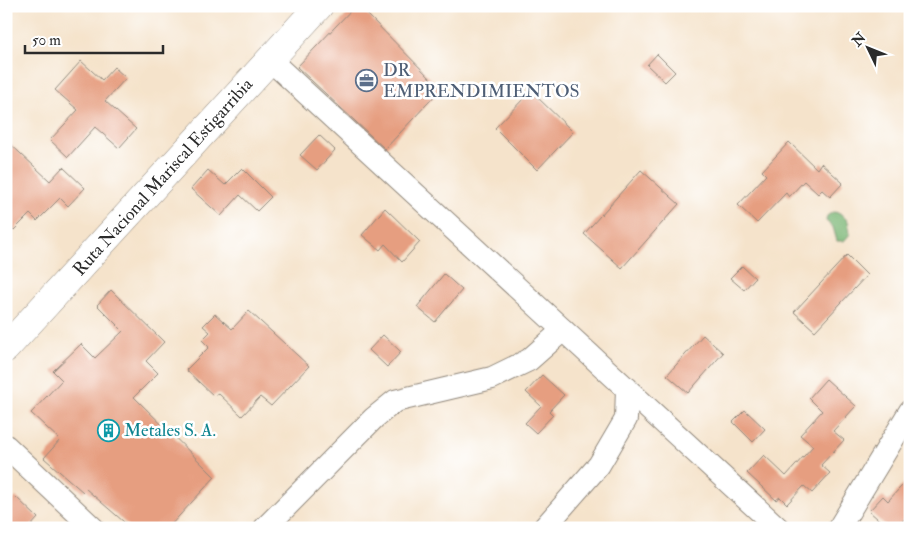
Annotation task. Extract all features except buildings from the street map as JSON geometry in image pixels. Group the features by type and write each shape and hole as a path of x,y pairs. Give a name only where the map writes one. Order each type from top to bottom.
{"main road":[{"name":"Ruta Nacional Mariscal Estigarribia","path":"6,348 319,6"}],"street":[{"path":"270,60 778,528"},
{"path":"264,528 374,418 395,401 492,378 530,360 563,330"},
{"path":"544,528 599,465 626,419 626,388"},
{"path":"839,528 910,411"},
{"path":"6,446 93,528"}],"green space":[{"path":"833,212 840,213 848,221 850,234 844,241 837,241 833,227 826,221 827,216"}],"place":[{"name":"DR EMPRENDIMIENTOS","path":"367,80"},
{"name":"Metales S. A.","path":"108,430"}]}
